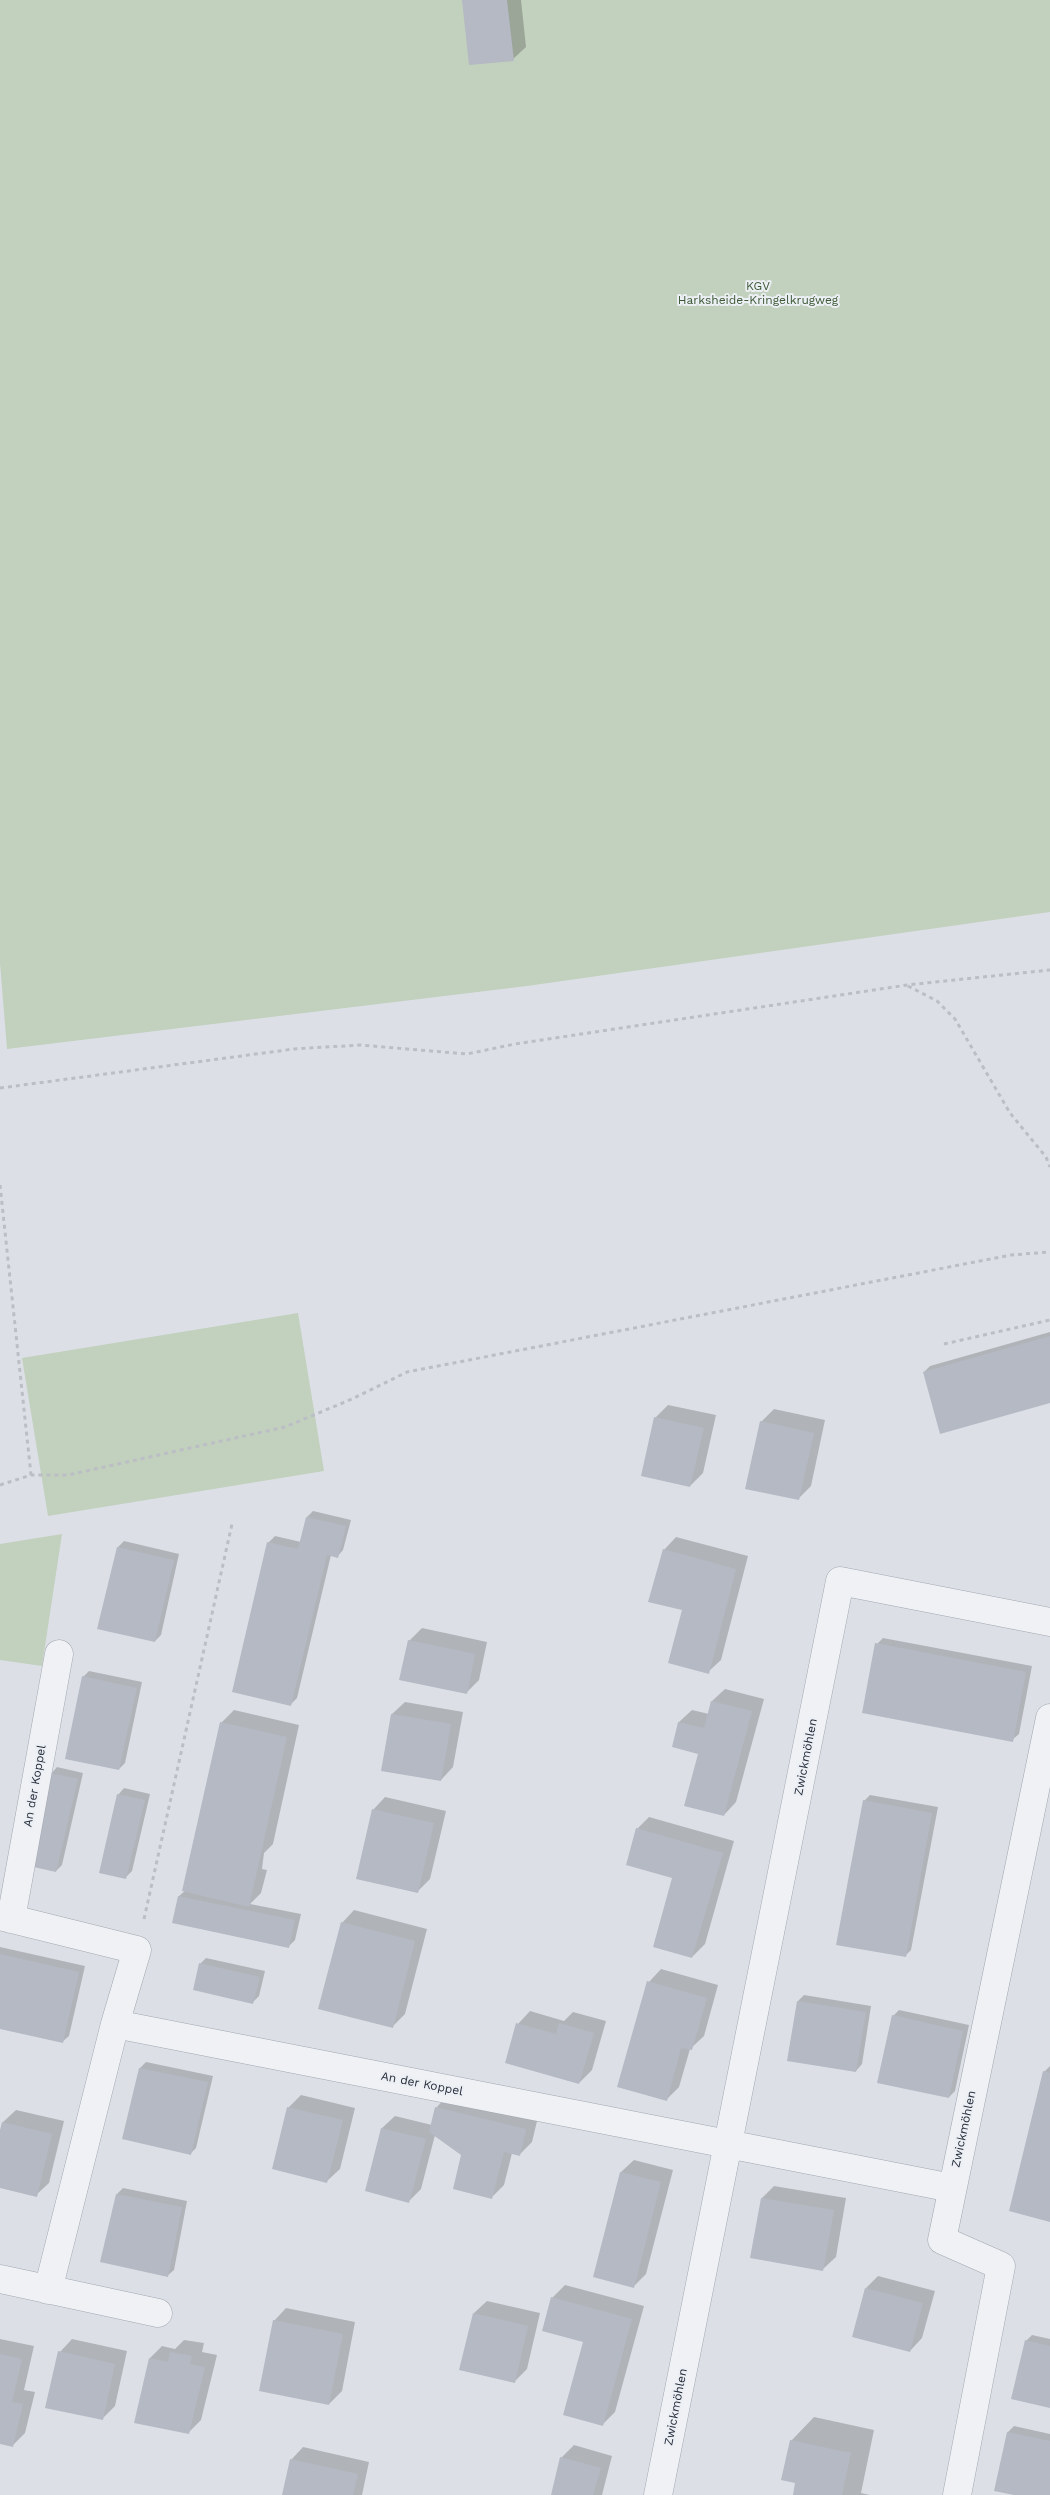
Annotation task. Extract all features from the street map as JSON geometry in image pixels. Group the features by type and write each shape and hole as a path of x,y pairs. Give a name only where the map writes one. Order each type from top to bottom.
{"street":[{"name":"Zwickmöhlen","path":"658,2495 730,2143 840,1581 1050,1622"},
{"name":"An der Koppel","path":"59,1654 6,1917 137,1950"},
{"name":"Zwickmöhlen","path":"957,2495 1000,2266 942,2240 1050,1718"},
{"path":"48,2290 115,2024 137,1950"},
{"name":"An der Koppel","path":"115,2024 730,2143"},
{"path":"730,2143 952,2188"},
{"path":"0,2279 158,2313"}],"path":[{"path":"0,1088 294,1049 360,1045 467,1054 515,1044 907,985 1050,970"},
{"path":"907,985 937,1001 954,1019 1010,1113 1046,1157 1050,1167"},
{"path":"0,1185 31,1475"},
{"path":"0,1485 31,1475 68,1475 285,1426 352,1399 407,1372 1011,1255 1050,1252"},
{"path":"944,1344 1050,1320"},
{"path":"137,1950 232,1524"}],"green space":[{"name":"KGV Harksheide-Kringelkrugweg","path":"0,0 1050,0 1050,912 527,986 7,1049 0,963"},
{"path":"298,1313 324,1471 48,1516 22,1358"},
{"path":"62,1534 42,1666 0,1660 0,1544"}],"building":[{"path":"462,0 507,0 514,61 469,65"},
{"path":"1050,1336 1050,1403 940,1434 923,1372"},
{"path":"654,1417 704,1428 690,1487 641,1476"},
{"path":"760,1421 814,1433 799,1500 745,1489"},
{"path":"306,1517 346,1526 338,1558 327,1555 291,1706 232,1692 267,1542 298,1549"},
{"path":"117,1547 174,1560 155,1642 97,1629"},
{"path":"663,1549 736,1569 709,1674 668,1663 682,1610 648,1602"},
{"path":"408,1640 475,1654 467,1694 399,1680"},
{"path":"875,1643 1026,1672 1013,1742 862,1713"},
{"path":"82,1676 137,1688 119,1770 65,1759"},
{"path":"711,1701 752,1711 724,1816 684,1806 698,1754 672,1747 678,1722 704,1728"},
{"path":"391,1714 451,1724 441,1781 381,1771"},
{"path":"220,1722 287,1737 249,1907 182,1891"},
{"path":"50,1773 78,1779 56,1872 29,1866"},
{"path":"117,1794 145,1800 126,1879 99,1873"},
{"path":"863,1800 932,1813 906,1957 836,1945"},
{"path":"372,1809 434,1823 418,1893 356,1879"},
{"path":"636,1828 723,1853 692,1958 653,1947 672,1878 626,1865"},
{"path":"178,1896 295,1920 289,1948 172,1923"},
{"path":"341,1922 415,1941 393,2028 318,2009"},
{"path":"0,1954 79,1972 63,2043 0,2029"},
{"path":"199,1963 260,1977 253,2004 193,1990"},
{"path":"647,1981 707,1998 692,2050 681,2048 667,2101 617,2087"},
{"path":"797,2001 866,2012 856,2072 787,2061"},
{"path":"892,2015 963,2031 949,2098 877,2083"},
{"path":"516,2023 556,2034 559,2023 594,2033 579,2084 505,2063"},
{"path":"139,2068 208,2082 191,2155 122,2139"},
{"path":"1043,2071 1050,2073 1050,2222 1009,2211"},
{"path":"287,2107 343,2120 327,2183 272,2169"},
{"path":"435,2107 526,2129 520,2156 504,2152 492,2199 453,2189 461,2155 429,2132"},
{"path":"2,2122 52,2134 37,2197 0,2188 0,2130"},
{"path":"381,2128 426,2139 409,2203 365,2191"},
{"path":"620,2172 661,2182 634,2288 593,2277"},
{"path":"116,2194 182,2207 168,2277 100,2262"},
{"path":"761,2198 834,2210 823,2271 750,2258"},
{"path":"865,2288 923,2303 910,2352 852,2337"},
{"path":"551,2297 632,2319 603,2426 563,2415 583,2342 542,2331"},
{"path":"473,2313 528,2326 515,2383 459,2370"},
{"path":"273,2320 343,2334 329,2405 259,2391"},
{"path":"1025,2340 1050,2346 1050,2408 1011,2399"},
{"path":"58,2351 115,2364 103,2420 45,2408"},
{"path":"170,2352 192,2356 190,2364 205,2367 189,2434 134,2423 149,2358 168,2362"},
{"path":"0,2354 22,2359 12,2402 23,2404 13,2447 0,2444"},
{"path":"1007,2432 1050,2441 1050,2495 1014,2495 994,2491"},
{"path":"790,2440 851,2453 842,2495 793,2495 795,2483 781,2480"},
{"path":"560,2457 601,2468 593,2495 551,2495"},
{"path":"290,2459 358,2474 353,2495 282,2495"}]}
